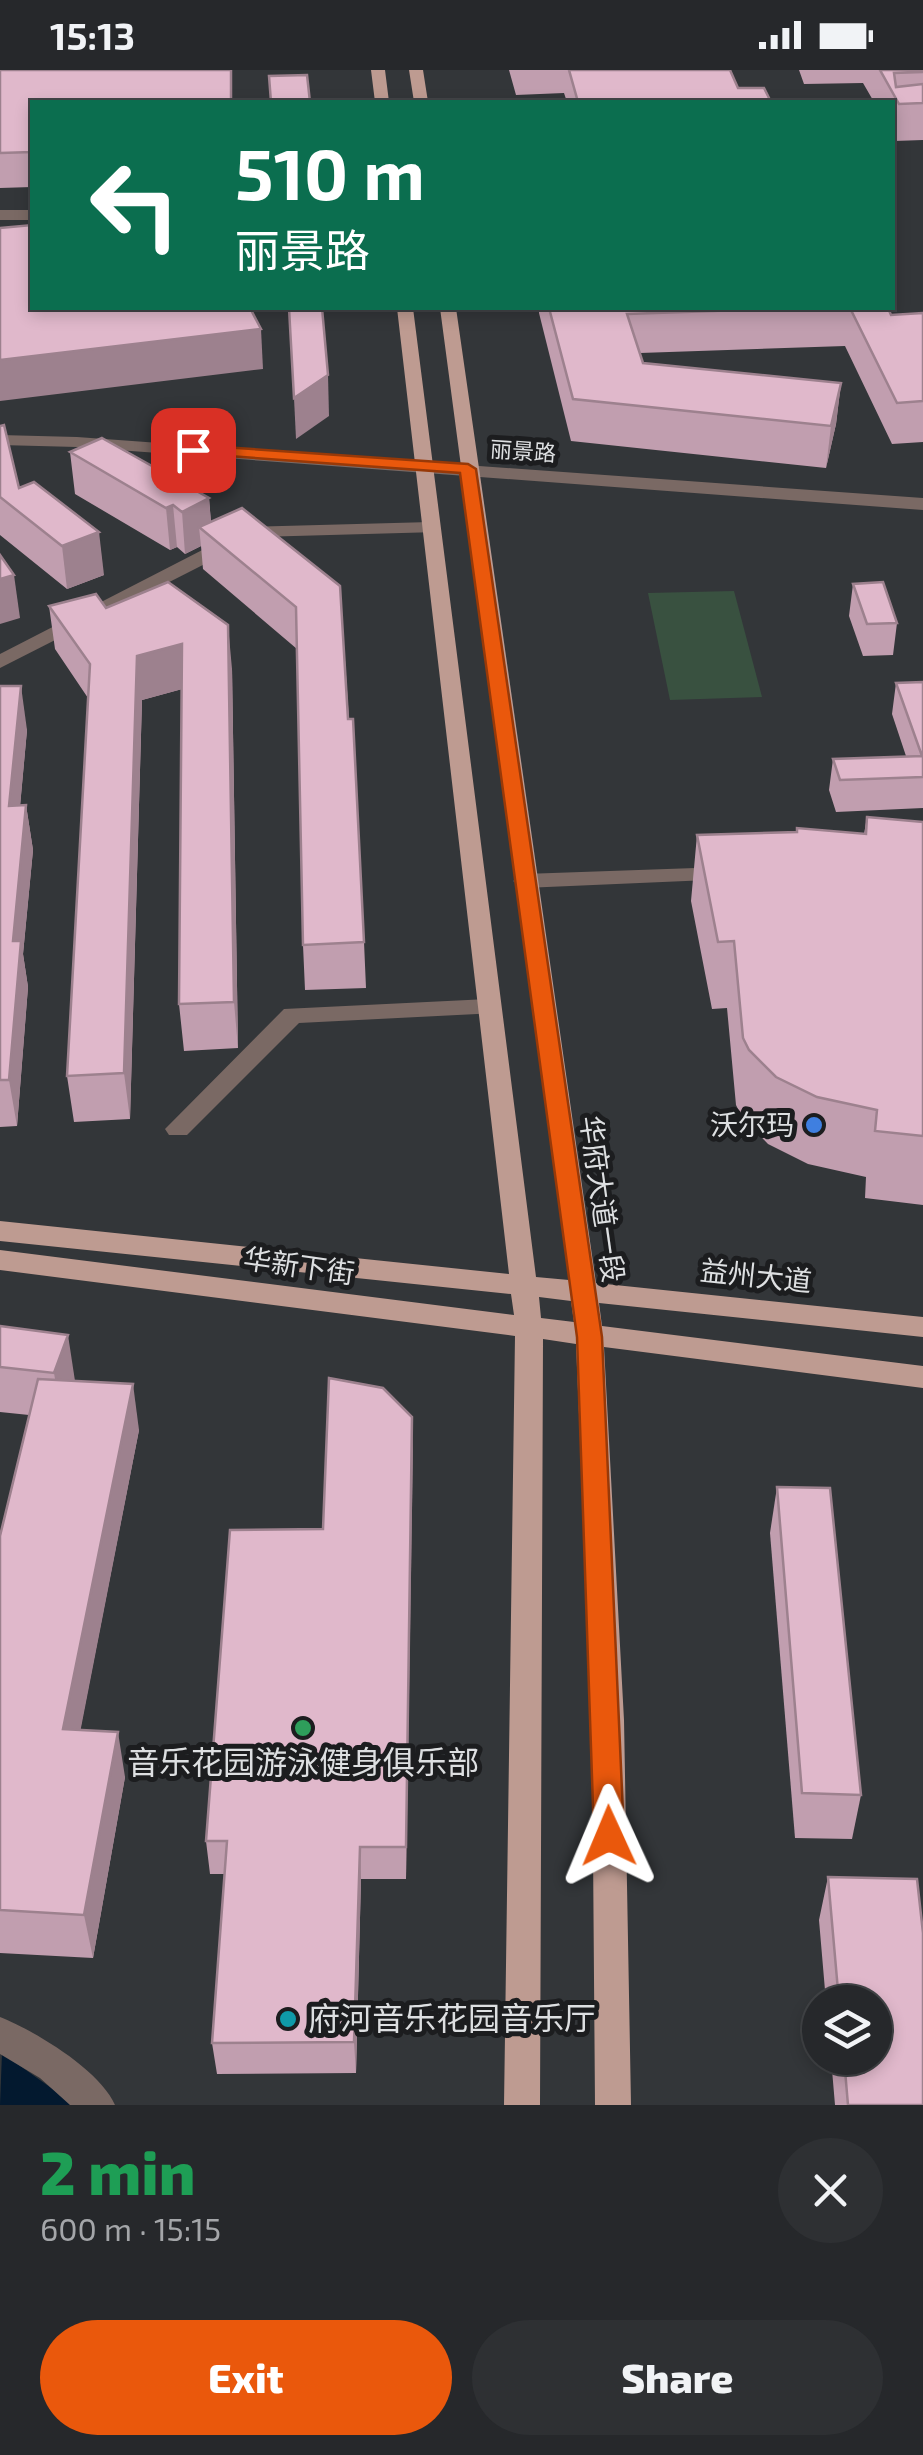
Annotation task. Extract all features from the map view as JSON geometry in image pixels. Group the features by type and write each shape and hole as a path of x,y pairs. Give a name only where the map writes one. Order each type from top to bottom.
{"main road":[{"path":"378,70 382,100"},
{"path":"416,70 421,100"},
{"path":"405,310 529,1329 522,2105"},
{"name":"华府大道一段","path":"448,310 524,881 590,1337 608,1720 613,2105"},
{"name":"益州大道","path":"0,1231 923,1327"},
{"name":"华新下街","path":"0,1260 590,1337"},
{"path":"590,1337 923,1377"}],"street":[{"path":"0,215 30,215"},
{"name":"丽景路","path":"0,440 426,466 923,504"},
{"path":"0,662 254,531 431,528"},
{"path":"524,881 752,873"},
{"path":"178,1129 293,1016 488,1007"},
{"path":"0,2034 53,2066 97,2105"}],"green space":[{"path":"734,591 762,697 670,700 648,593"}],"water":[{"path":"2,2053 68,2100 72,2105 0,2105"}],"building":[{"path":"0,70 231,70 231,100 30,100 30,152 0,153"},
{"path":"569,70 730,70 738,88 764,88 770,100 577,100"},
{"path":"880,70 923,70 894,73 896,87 923,84 923,103 899,104"},
{"path":"307,75 310,100 271,100 269,76"},
{"path":"30,225 30,310 251,310 261,329 0,360 0,228"},
{"path":"289,310 322,310 328,375 294,398"},
{"path":"550,310 743,310 627,314 643,363 841,383 831,426 573,399"},
{"path":"851,310 889,310 891,315 923,313 923,401 897,403"},
{"path":"4,425 19,488 34,482 99,532 62,546 0,497 0,426"},
{"path":"102,438 209,498 182,512 173,505 166,508 70,452"},
{"path":"242,508 340,586 348,719 353,719 364,942 303,945 296,607 199,527"},
{"path":"0,555 14,575 0,579"},
{"path":"168,582 228,625 234,1002 179,1004 182,644 137,656 124,1073 67,1076 90,664 49,606 96,594 106,608"},
{"path":"883,582 897,623 867,624 853,584"},
{"path":"923,682 923,777 840,780 833,759 922,756 896,683"},
{"path":"0,686 21,686 9,806 26,805 13,941 21,941 9,1080 0,1080"},
{"path":"867,817 923,822 923,1136 875,1131 877,1110 817,1097 776,1077 749,1050 743,1038 734,941 718,942 697,835 797,832 797,828 866,834"},
{"path":"0,1326 68,1335 54,1373 0,1367"},
{"path":"329,1378 383,1388 412,1417 406,1847 360,1847 354,2042 212,2043 227,1841 206,1841 230,1530 323,1529"},
{"path":"38,1379 133,1384 63,1729 118,1732 84,1915 0,1910 0,1536"},
{"path":"777,1487 830,1488 861,1795 802,1793"},
{"path":"828,1877 917,1879 923,1933 923,2105 848,2105 845,2075 892,2075 892,1985 838,1985"}],"place":[{"name":"沃尔玛","path":"814,1125"},
{"name":"音乐花园游泳健身俱乐部","path":"303,1728"},
{"name":"府河音乐花园音乐厅","path":"288,2019"}],"route":[{"path":"193,450 468,469 590,1337 608,1720 609,1836"}]}
